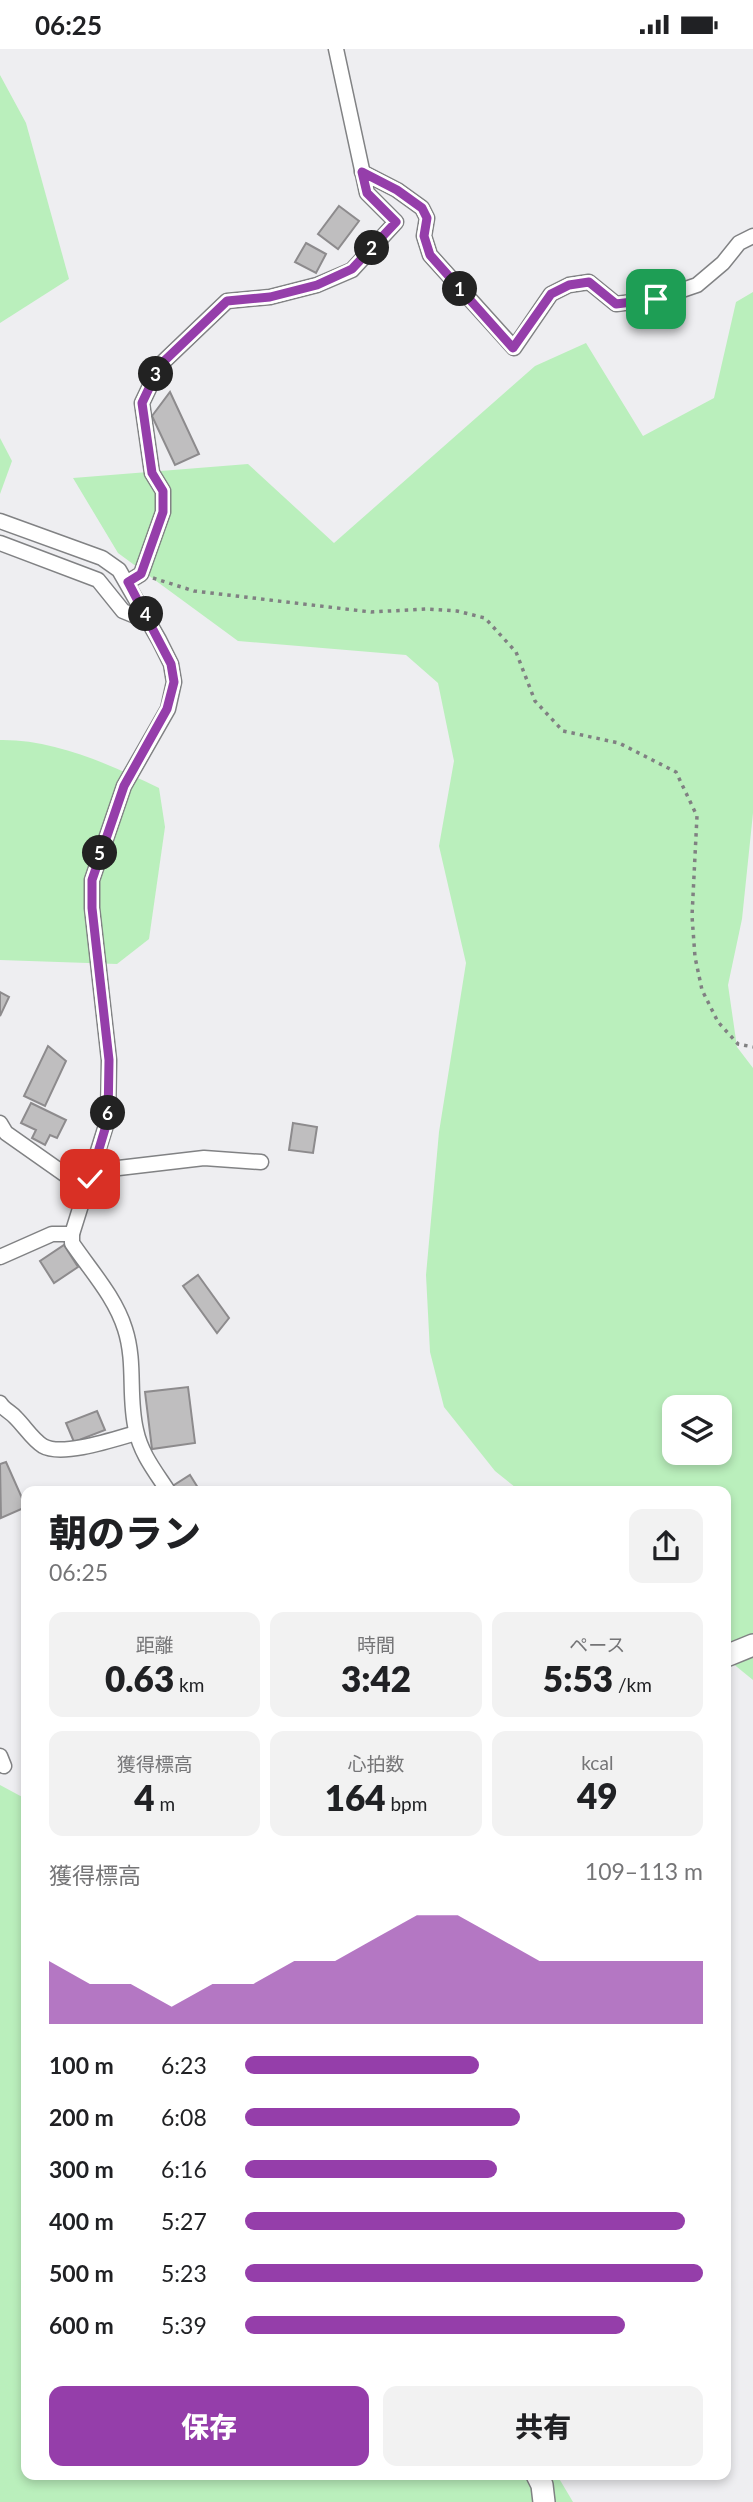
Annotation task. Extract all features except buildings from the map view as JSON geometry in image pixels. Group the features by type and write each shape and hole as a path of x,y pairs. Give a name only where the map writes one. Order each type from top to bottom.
{"main road":[{"path":"731,1654 753,1645"},
{"path":"540,2480 544,2502"}],"street":[{"path":"165,1486 144,1456 136,1433 133,1417 132,1355 116,1306 72,1243 72,1234 108,1119 109,1060 92,908 92,880 124,786 167,709 174,682 171,664 150,622 135,578 163,512 163,491 152,473 142,403 160,365 227,301 270,297 317,285 352,269 396,222 367,193 336,49"},
{"path":"362,172 397,190 422,208 427,218 424,236 430,255 513,348 551,294 569,285 589,282 616,304 656,299 697,285 723,263 739,243 753,236"},
{"path":"0,521 102,558 135,578"},
{"path":"0,543 98,580 123,611 150,622"},
{"path":"0,1123 6,1133 87,1190"},
{"path":"93,1171 204,1158 261,1162"},
{"path":"0,1257 52,1234 72,1234"},
{"path":"0,1403 40,1445 50,1450 66,1450 136,1433"}],"path":[{"path":"135,578 194,591 372,612 427,609 457,611 485,618 516,652 535,701 563,731 619,743 676,772 697,816 692,916 695,957 702,990 718,1022 738,1044 753,1047"}],"green space":[{"path":"0,75 26,123 69,279 0,323"},
{"path":"753,292 753,813 742,919 728,985 737,1047 753,1068 753,1680 731,1662 731,1486 514,1486 495,1471 444,1407 430,1352 426,1275 439,1132 466,963 439,846 454,761 438,683 406,655 238,641 118,553 73,478 248,464 334,543 535,366 586,343 643,436 714,398 736,302"},
{"path":"0,438 12,461 0,494"},
{"path":"0,740 41,744 82,755 159,788 165,827 149,939 117,964 0,960"},
{"path":"0,1785 21,1796 21,2480 560,2480 573,2502 0,2502"}],"route":[{"path":"90,1179 108,1119 109,1060 92,908 92,880 124,786 167,709 174,682 171,664 128,582 141,574 163,512 163,491 152,473 142,403 160,365 227,301 270,297 317,285 352,269 396,222 367,193 362,172 397,190 422,208 427,218 424,236 430,255 513,348 551,294 569,285 589,282 616,304 656,299"}]}
